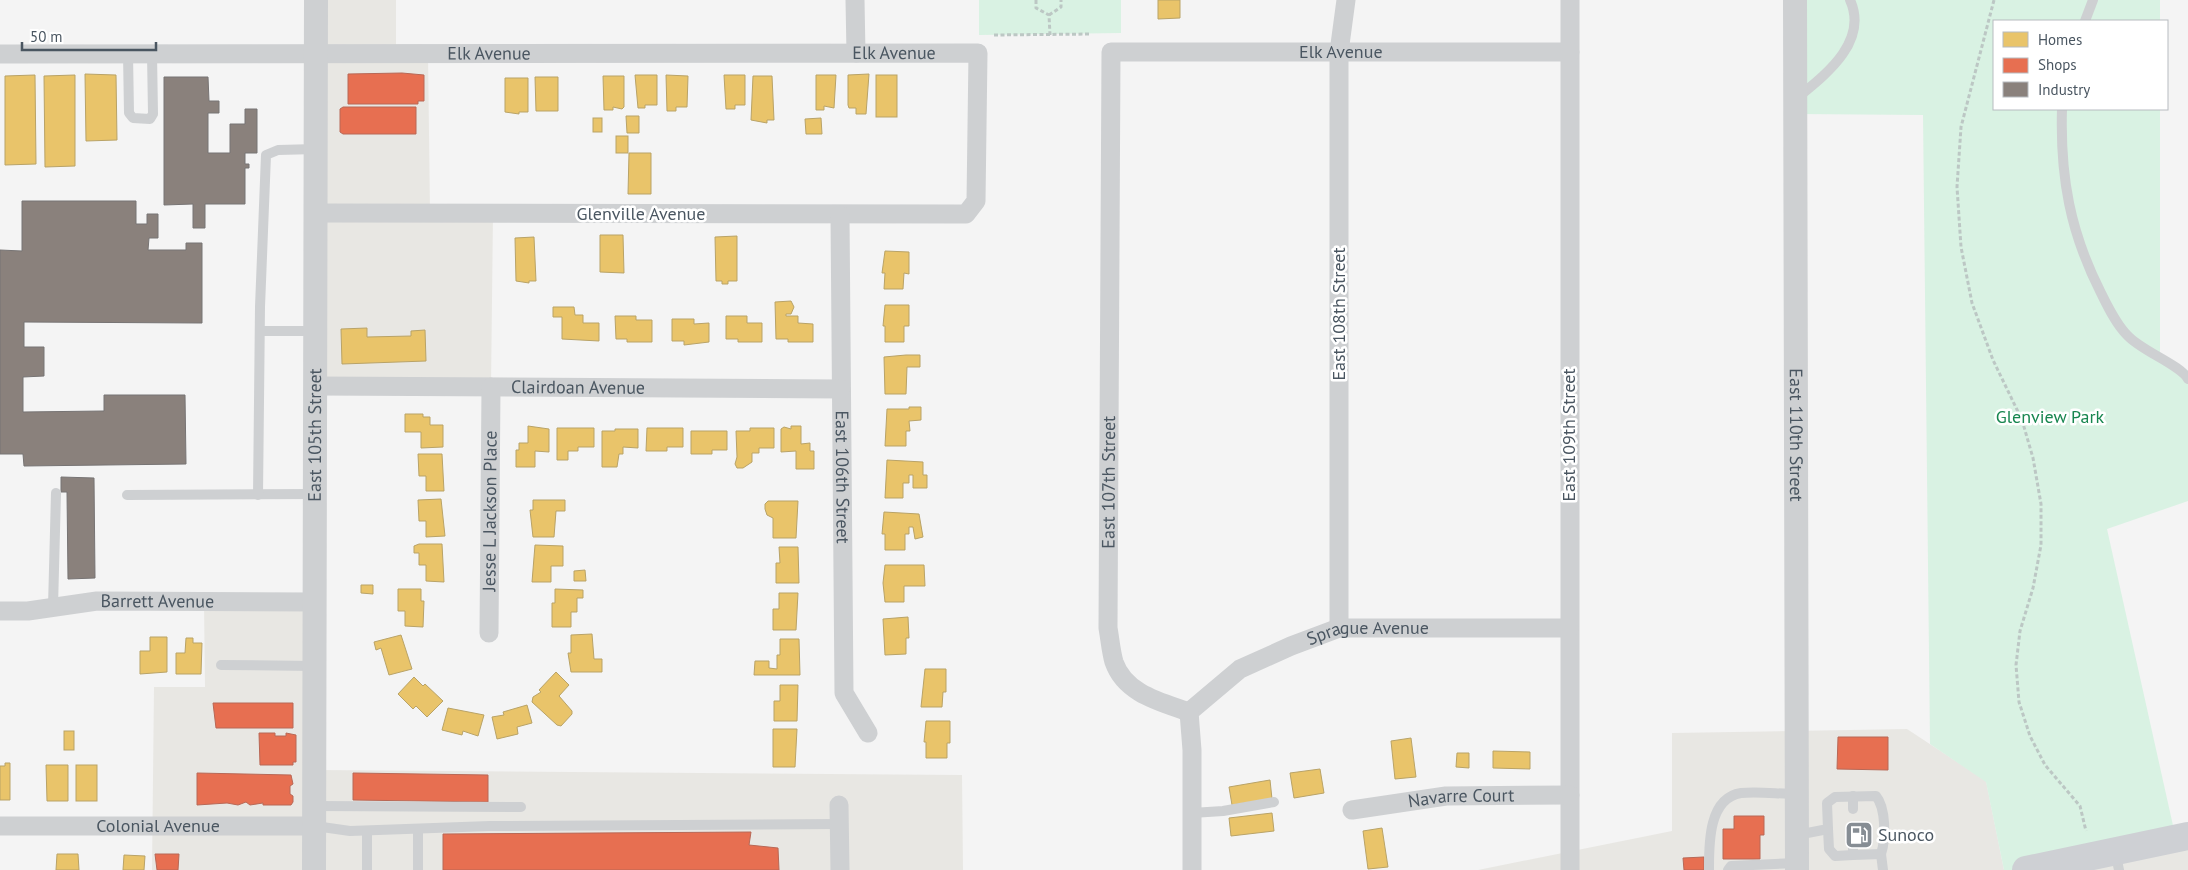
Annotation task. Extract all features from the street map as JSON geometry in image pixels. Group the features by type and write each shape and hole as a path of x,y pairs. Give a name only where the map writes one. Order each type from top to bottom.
{"main road":[{"path":"2026,870 2117,860 2188,836"}],"street":[{"name":"East 105th Street","path":"314,870 316,0"},
{"path":"855,0 856,53"},
{"name":"East 108th Street","path":"1338,628 1338,52 1346,0"},
{"name":"East 109th Street","path":"1570,0 1570,870"},
{"name":"East 110th Street","path":"1795,0 1797,866"},
{"name":"Elk Avenue","path":"1111,52 1570,52"},
{"name":"East 107th Street","path":"1111,52 1108,628 1115,664 1131,687 1153,700 1188,712"},
{"name":"Elk Avenue","path":"0,54 978,53 976,201 966,214"},
{"name":"Glenville Avenue","path":"316,213 966,214"},
{"name":"East 106th Street","path":"840,215 844,694 868,733"},
{"name":"Clairdoan Avenue","path":"316,386 841,389"},
{"name":"Jesse L Jackson Place","path":"489,633 492,387"},
{"name":"Barrett Avenue","path":"0,611 28,611 97,601 315,602"},
{"name":"Sprague Avenue","path":"1188,712 1240,669 1291,646 1338,628 1569,628"},
{"path":"1188,712 1192,750 1192,870"},
{"name":"Navarre Court","path":"1352,810 1446,796 1570,795"},
{"path":"839,814 840,870"},
{"name":"Colonial Avenue","path":"0,826 315,816"}],"lane":[{"path":"1796,99 1829,73 1853,36 1855,18 1850,0"},
{"path":"2085,20 2093,0"},
{"path":"128,54 129,113 133,118 150,119 152,114 152,54"},
{"path":"2062,110 2062,138 2068,206 2087,267 2106,303 2127,336 2154,356 2184,372 2188,379"},
{"path":"258,495 260,331 266,155 278,150 316,149"},
{"path":"260,331 316,331"},
{"path":"54,607 56,493"},
{"path":"127,495 316,494"},
{"path":"221,665 315,666"},
{"path":"1709,870 1711,828 1716,814 1726,799 1740,793 1796,794"},
{"path":"1881,854 1853,851 1835,856 1829,849 1828,803 1835,796 1876,796 1882,803 1884,846 1881,854 1883,870"},
{"path":"1853,796 1853,809"},
{"path":"1192,812 1223,811 1274,802"},
{"path":"315,816 521,807"},
{"path":"315,816 350,831 367,831 839,814"},
{"path":"418,829 418,870"},
{"path":"1796,835 1828,830"},
{"path":"367,831 367,870"},
{"path":"1728,870 1731,866 1754,863 1797,866"}],"path":[{"path":"1036,0 1036,8 1049,15"},
{"path":"1049,15 1060,7 1060,0"},
{"path":"1994,0 1961,127 1957,187 1961,247 1972,303 1993,360 2022,420 2033,458 2041,504 2041,545 2033,588 2020,631 2017,657 2019,702 2030,736 2045,765 2080,806 2086,831"},
{"path":"1049,15 1050,35"},
{"path":"994,35 1092,34"}],"shaded area":[{"path":"316,0 396,0 396,53 428,53 430,213 493,214 491,387 316,386"},
{"path":"204,602 315,602 315,770 962,775 963,870 152,870 154,687 205,687"},
{"path":"1907,729 1986,781 2004,870 1478,870 1672,831 1672,733"},
{"path":"2188,836 2188,870 2065,870"}],"green space":[{"path":"979,0 1121,0 1121,33 979,35"},
{"name":"Glenview Park","path":"1795,0 2160,0 2160,20 1993,20 1993,110 2160,110 2160,359 2188,379 2188,501 2107,529 2176,839 2026,870 2004,870 1986,782 1930,744 1923,115 1795,114"}],"building: Homes":[{"path":"1158,0 1180,0 1180,18 1158,19"},
{"path":"85,74 116,75 117,140 86,141"},
{"path":"869,74 866,114 856,114 856,108 849,108 848,105 848,75"},
{"path":"35,75 36,164 5,165 5,76"},
{"path":"75,75 75,166 45,167 44,76"},
{"path":"635,75 657,75 657,105 645,105 645,108 638,108"},
{"path":"666,75 688,76 687,107 676,107 676,111 667,111"},
{"path":"724,75 745,75 745,105 735,105 735,109 726,109"},
{"path":"816,75 836,75 834,108 824,106 824,110 816,110"},
{"path":"876,75 897,75 897,117 876,117"},
{"path":"603,76 624,76 624,107 622,109 613,107 613,110 604,110"},
{"path":"753,76 772,76 774,120 767,120 767,123 751,120"},
{"path":"535,77 558,77 558,111 536,111"},
{"path":"505,78 528,78 528,112 519,112 519,114 505,112"},
{"path":"626,116 639,116 639,133 627,133"},
{"path":"593,118 602,118 602,132 593,132"},
{"path":"821,118 822,134 806,134 805,119"},
{"path":"616,136 628,136 628,153 616,153"},
{"path":"629,153 651,153 651,194 628,194"},
{"path":"600,235 623,235 624,273 600,272"},
{"path":"737,236 737,281 728,281 728,284 722,284 722,281 716,281 715,237"},
{"path":"534,237 536,281 529,281 529,283 516,281 515,238"},
{"path":"885,251 909,252 909,274 904,273 903,289 884,289 885,273 882,273"},
{"path":"791,301 794,307 791,314 786,314 786,316 798,316 798,323 813,324 813,342 788,342 788,339 776,339 775,302"},
{"path":"885,305 909,305 909,326 904,326 904,342 885,342 885,326 883,326"},
{"path":"553,307 574,307 575,315 583,315 583,323 599,323 599,341 562,339 562,317 553,317"},
{"path":"615,316 636,316 636,320 652,320 652,342 627,342 627,339 616,339"},
{"path":"726,316 747,316 747,323 762,323 762,342 738,342 738,339 726,339"},
{"path":"672,319 694,319 694,324 709,323 709,342 684,345 684,341 672,341"},
{"path":"367,328 367,337 411,336 411,331 425,330 426,361 342,364 341,329"},
{"path":"920,355 920,367 907,367 906,394 885,394 884,357"},
{"path":"909,407 921,407 921,420 909,421 910,431 906,431 906,446 885,446 887,409 909,409"},
{"path":"405,414 423,414 423,417 430,417 430,425 443,425 443,447 421,448 421,432 405,432"},
{"path":"528,426 549,429 549,452 535,451 535,467 516,467 516,450 519,450 519,443 528,443"},
{"path":"791,426 801,426 801,444 810,443 810,451 814,451 814,469 796,469 796,451 781,452 781,429 784,427 791,429"},
{"path":"557,428 594,428 594,447 578,447 578,451 568,451 568,460 557,460"},
{"path":"647,428 683,428 683,447 667,447 667,451 646,451"},
{"path":"750,428 774,428 774,448 759,448 759,453 752,453 752,462 743,468 737,468 735,464 737,457 736,431 750,431"},
{"path":"615,429 638,429 638,448 623,447 623,454 619,454 617,467 602,467 602,431 615,431"},
{"path":"691,431 727,431 727,450 712,450 712,454 691,454"},
{"path":"418,454 442,454 444,491 426,491 426,476 419,476"},
{"path":"887,460 923,462 923,475 927,475 927,488 913,488 913,475 909,475 909,483 903,483 903,498 885,498"},
{"path":"441,499 445,536 426,537 426,521 419,521 418,500"},
{"path":"533,500 565,500 565,511 556,511 554,537 533,537 530,510 533,510"},
{"path":"768,501 798,501 796,538 773,538 773,518 767,515 765,509 765,504"},
{"path":"884,512 919,514 923,537 915,539 913,527 909,527 909,534 905,534 905,550 885,550 885,534 882,534"},
{"path":"419,544 442,544 444,582 426,581 426,565 419,565 419,553 414,553 414,546"},
{"path":"535,545 563,546 563,566 551,566 551,582 532,582"},
{"path":"779,547 798,547 799,583 776,583 776,563 780,563"},
{"path":"885,565 924,565 925,586 904,586 904,602 885,602 883,583"},
{"path":"585,570 586,581 574,581 574,571"},
{"path":"361,585 373,585 373,594 361,593"},
{"path":"398,589 421,589 421,601 424,601 423,627 405,626 405,611 398,611"},
{"path":"555,589 583,590 583,598 577,598 577,612 571,612 571,627 552,627 552,603 555,603"},
{"path":"779,593 798,593 796,630 773,630 773,609 779,609"},
{"path":"908,617 909,638 906,638 906,654 885,655 883,619"},
{"path":"592,634 594,659 602,659 602,672 571,672 568,653 571,653 571,635"},
{"path":"401,635 412,669 389,675 381,648 376,650 374,642"},
{"path":"150,637 167,637 167,672 140,674 140,651 150,651"},
{"path":"186,638 193,638 193,643 202,643 201,674 176,674 176,653 185,653"},
{"path":"780,639 799,639 800,675 754,675 755,661 769,661 769,668 777,669 777,655 780,655"},
{"path":"925,669 946,669 946,692 943,692 942,707 921,707"},
{"path":"556,672 569,685 559,696 572,711 572,714 561,726 557,725 532,702 533,697 541,692 539,690"},
{"path":"414,677 423,686 425,684 443,701 427,717 416,706 413,709 398,694"},
{"path":"780,685 798,685 797,721 774,721 774,701 780,701"},
{"path":"527,705 532,723 517,727 518,734 497,739 492,717 504,715 503,712"},
{"path":"448,708 484,715 478,736 463,731 462,735 442,730"},
{"path":"926,721 950,721 950,743 947,743 947,758 926,758 926,742 924,742"},
{"path":"773,729 797,729 795,767 773,767"},
{"path":"64,731 74,731 74,750 64,750"},
{"path":"1411,738 1416,777 1395,779 1391,741"},
{"path":"1493,751 1530,752 1530,769 1493,768"},
{"path":"1457,753 1469,753 1469,768 1456,767"},
{"path":"5,763 10,763 10,800 0,800 0,766 5,766"},
{"path":"46,765 68,765 68,801 47,801"},
{"path":"76,765 97,765 97,801 76,801"},
{"path":"1320,769 1324,793 1294,798 1290,773"},
{"path":"1270,780 1272,799 1232,805 1229,787"},
{"path":"1272,813 1274,831 1231,836 1229,818"},
{"path":"1382,828 1388,867 1368,869 1363,831"},
{"path":"57,854 78,854 79,870 56,870"},
{"path":"124,855 145,856 144,870 123,870"}],"building: Shops":[{"path":"402,73 424,75 424,101 418,101 418,104 348,104 348,74"},
{"path":"343,107 416,107 416,134 343,134 340,132 340,109"},
{"path":"213,703 293,703 293,728 216,728"},
{"path":"259,733 275,733 275,736 286,736 286,733 296,735 296,762 293,762 293,765 260,765"},
{"path":"1838,737 1888,737 1888,770 1837,769"},
{"path":"197,773 291,775 293,784 290,786 290,794 293,796 293,802 291,805 263,805 263,803 250,805 246,802 238,805 227,803 197,805"},
{"path":"353,773 488,775 488,802 353,800"},
{"path":"1734,816 1764,816 1764,835 1760,835 1760,859 1723,859 1723,829 1734,829"},
{"path":"751,832 749,845 778,848 779,870 443,870 443,834"},
{"path":"155,854 179,854 178,870 157,870"},
{"path":"1704,857 1704,870 1684,870 1683,858"}],"building: Industry":[{"path":"164,77 208,77 209,101 219,101 219,113 208,113 208,153 230,153 230,124 245,124 245,109 257,109 257,153 245,153 245,164 249,164 249,168 245,168 245,204 205,204 205,228 193,228 193,204 164,205"},
{"path":"22,201 136,201 136,224 147,224 147,214 158,214 158,238 149,238 148,250 186,250 186,243 202,243 202,323 24,322 24,347 44,347 44,376 23,377 23,412 104,411 104,395 185,395 186,464 24,466 23,454 0,454 0,250 22,251"},
{"path":"61,477 94,478 95,578 68,579 67,492 61,492"}],"place":[{"name":"Sunoco","path":"1859,835"}]}
